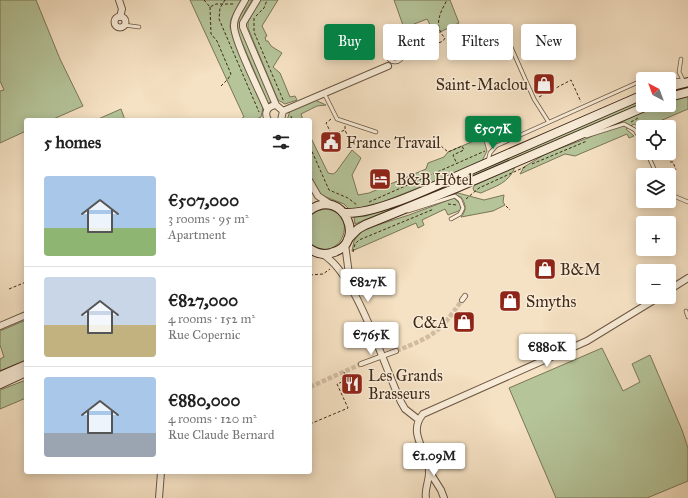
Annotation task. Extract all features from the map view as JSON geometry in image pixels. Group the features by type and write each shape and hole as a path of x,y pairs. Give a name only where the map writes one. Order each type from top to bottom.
{"main road":[{"path":"676,85 686,81"},
{"path":"676,95 688,92"},
{"path":"312,209 321,205 331,205 344,213 356,214 368,211 488,163 636,98"},
{"path":"312,250 322,254 335,252 361,227 636,111"},
{"path":"344,213 350,225 346,241"},
{"path":"0,376 24,366"},
{"path":"0,384 24,373"}],"street":[{"path":"119,0 122,9 120,17 116,19 115,25 119,28 124,25 125,20 120,17"},
{"path":"245,0 233,27 267,109 266,118"},
{"path":"257,0 243,22 243,27 276,105 283,111 283,118"},
{"path":"283,111 390,64"},
{"path":"267,109 276,105"},
{"path":"312,186 318,196 331,205"},
{"path":"346,241 346,260 350,284"},
{"path":"322,254 337,264 350,284 403,406 419,420"},
{"path":"676,286 688,278"},
{"path":"442,495 429,471 427,460 417,437 419,420 429,410 591,339 648,304"},
{"path":"0,326 24,316"},
{"path":"361,364 396,350"},
{"path":"425,495 429,471"},
{"path":"159,498 161,474"},
{"path":"425,495 434,486 442,495"}],"lane":[{"path":"124,25 139,27"},
{"path":"513,52 534,99 548,122"},
{"path":"681,59 679,72 686,81"},
{"path":"389,60 390,64 399,60"},
{"path":"488,163 492,150 496,146 636,83"},
{"path":"324,93 335,117 376,132"},
{"path":"567,141 590,135 618,124 627,125 636,132"},
{"path":"396,212 418,209 453,196 457,197 462,202 463,208 462,212 451,219"},
{"path":"676,197 688,202"},
{"path":"686,312 688,317"}],"path":[{"path":"204,0 210,7 211,34 217,41 231,74 221,86"},
{"path":"267,0 264,8 256,16 253,23 254,32 285,104"},
{"path":"438,24 447,0"},
{"path":"210,7 228,4 241,7"},
{"path":"249,12 256,16"},
{"path":"439,30 445,38 439,43"},
{"path":"534,99 547,94 571,80"},
{"path":"335,117 326,123 332,135 345,130"},
{"path":"627,125 638,118 639,120"},
{"path":"346,122 345,130 349,139"},
{"path":"446,204 454,206 462,202 479,188 589,140"},
{"path":"441,146 448,152 462,146 464,150 453,155 457,162"},
{"path":"364,204 457,162 479,153 492,150"},
{"path":"312,152 329,190 360,205"},
{"path":"670,162 673,162 675,168"},
{"path":"506,206 510,210"},
{"path":"346,260 352,258 355,244 358,240 435,208"},
{"path":"312,275 323,274 337,264"},
{"path":"9,289 24,283"},
{"path":"312,423 348,408 337,384 347,380 344,372"}],"green space":[{"path":"0,0 36,0 60,59 83,106 56,118 24,118 24,132 0,143 0,91 4,90 0,81"},
{"path":"190,0 241,0 231,19 230,27 263,108 261,117 242,118 244,117"},
{"path":"248,0 252,0 242,17 241,29 272,102 268,103 238,33 236,21"},
{"path":"260,0 278,0 262,26 267,36 265,37 266,41 282,53 273,67 280,73 290,97 295,96 297,100 285,104 278,100 248,28 248,22"},
{"path":"394,0 450,0 459,23 447,24 447,29 439,33 439,24 430,24 427,19 414,24 403,24"},
{"path":"688,96 688,109 662,120 636,120 636,125 634,124 626,129 634,136 629,138 627,134 575,156 565,154 520,174 524,167 547,153 588,138 643,112 676,112 676,99"},
{"path":"315,100 326,105 317,106 301,114 302,118 288,118 290,111"},
{"path":"636,102 636,106 454,185 355,224 354,217 366,216 409,201"},
{"path":"121,109 124,118 101,118"},
{"path":"483,137 487,151 482,161 461,171 362,210 350,210 344,204 321,195 317,191 312,179 312,140 328,173 333,174 336,172 352,150 361,158 352,175 358,195 369,193 426,169 428,163 444,157 448,152"},
{"path":"515,167 509,177 497,186 481,193 474,191 473,188 475,185"},
{"path":"458,193 484,200 504,195 503,202 505,205 493,211 461,217 465,207 461,197 453,194"},
{"path":"454,198 460,204 461,210 448,215 445,209 422,220 424,225 418,228 416,223 352,251 354,241 359,233 368,228 409,215"},
{"path":"325,209 336,212 342,219 344,228 343,236 338,244 330,249 321,249 312,244 312,215 317,211"},
{"path":"24,321 24,361 0,371 0,359 4,357 0,345 0,331"},
{"path":"602,348 623,391 640,382 632,364 650,355 682,430 688,448 688,481 647,498 556,498 509,388"},
{"path":"24,381 24,399 0,409 0,390"}],"tunnel":[{"path":"396,351 428,337 435,332 447,320 462,300"},
{"path":"312,386 361,364"}],"place":[{"name":"Saint-Maclou","path":"544,84"},
{"name":"France Travail","path":"331,142"},
{"name":"B&B Hôtel","path":"380,179"},
{"name":"B&M","path":"545,269"},
{"name":"Smyths","path":"510,301"},
{"name":"C&A","path":"464,322"},
{"name":"Les Grands Brasseurs","path":"352,384"}]}
